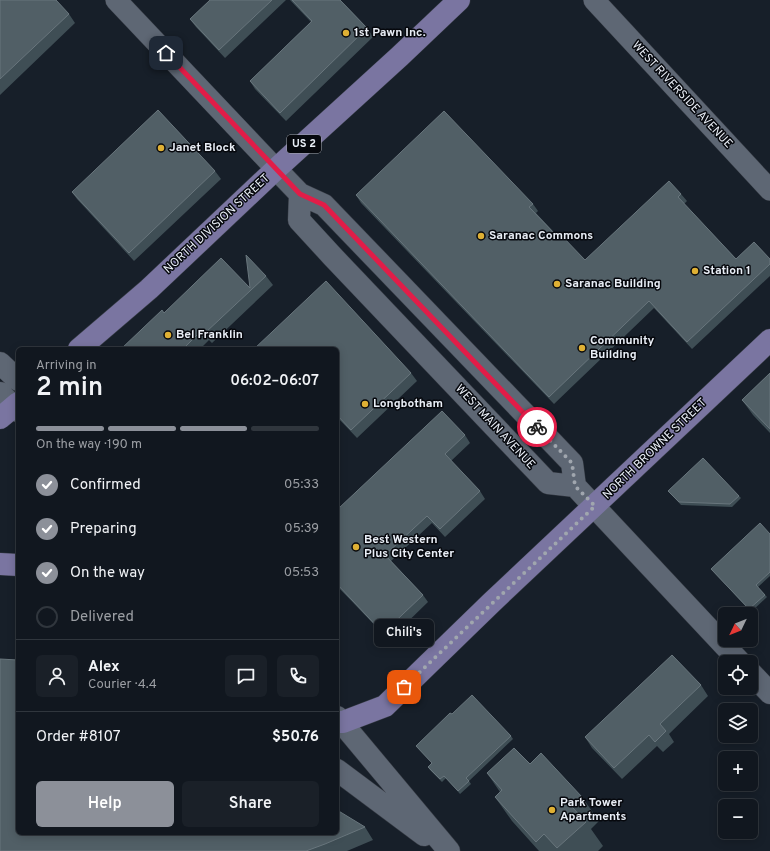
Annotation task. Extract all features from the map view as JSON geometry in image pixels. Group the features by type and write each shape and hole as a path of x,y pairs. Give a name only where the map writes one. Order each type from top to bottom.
{"main road":[{"name":"NORTH DIVISION STREET","path":"82,347 149,288 459,0"},
{"path":"276,169 300,194 324,205 572,463 575,486 733,655"},
{"name":"WEST MAIN AVENUE","path":"300,194 299,220 333,257 548,483 575,486"},
{"name":"NORTH BROWNE STREET","path":"339,720 385,706 491,603 770,340"},
{"path":"0,363 16,378"},
{"path":"0,564 16,565"},
{"path":"758,680 770,693"},
{"path":"339,720 448,851"},
{"path":"339,771 448,851"}],"street":[{"path":"116,0 276,169"},
{"name":"WEST RIVERSIDE AVENUE","path":"594,0 770,190"}],"building":[{"path":"0,0 56,0 69,14 0,79"},
{"path":"210,0 272,0 219,50 190,19"},
{"path":"292,0 340,0 367,28 280,113 250,81 312,21"},
{"name":"Janet Block","path":"158,110 215,171 129,253 72,192"},
{"path":"444,111 533,204 529,207 558,237 561,235 585,260 669,181 681,194 678,197 736,259 754,242 770,259 770,264 687,342 649,301 549,397 356,195"},
{"path":"246,255 266,276 205,333 202,330 185,347 123,347 162,310 164,313 221,258 250,288"},
{"path":"326,281 411,373 351,430 339,417 339,347 256,347"},
{"path":"770,373 770,429 742,400"},
{"path":"442,411 465,435 445,454 480,491 440,529 427,516 385,555 423,595 383,633 339,586 339,508"},
{"path":"703,458 739,496 730,504 679,502 668,491"},
{"path":"760,523 770,534 770,572 756,585 765,595 751,607 747,607 711,569"},
{"path":"672,655 701,685 660,724 666,731 655,742 649,735 614,768 585,737"},
{"path":"0,659 16,660 16,835 339,835 339,811 365,827 306,851 0,851"},
{"path":"472,695 511,736 466,778 469,781 458,791 444,776 440,779 428,767 432,763 416,746 450,713 452,714"},
{"name":"Park Tower Apartments","path":"514,748 530,764 541,753 582,797 572,807 586,822 557,848 544,834 536,842 495,797 502,790 487,773"}],"way so far":[{"path":"404,687 595,506 575,486 572,463 537,427"}],"place":[{"name":"1st Pawn Inc.","path":"346,33"},
{"name":"Janet Block","path":"161,148"},
{"name":"Saranac Commons","path":"481,236"},
{"name":"Station 1","path":"695,271"},
{"name":"Saranac Building","path":"557,284"},
{"name":"Bel Franklin","path":"168,335"},
{"name":"Community Building","path":"582,348"},
{"name":"Longbotham","path":"365,404"},
{"name":"Best Western Plus City Center","path":"356,547"},
{"name":"Chili's","path":"404,687"},
{"name":"Park Tower Apartments","path":"552,810"}],"route":[{"path":"166,53 300,194 324,205 537,427"}]}
